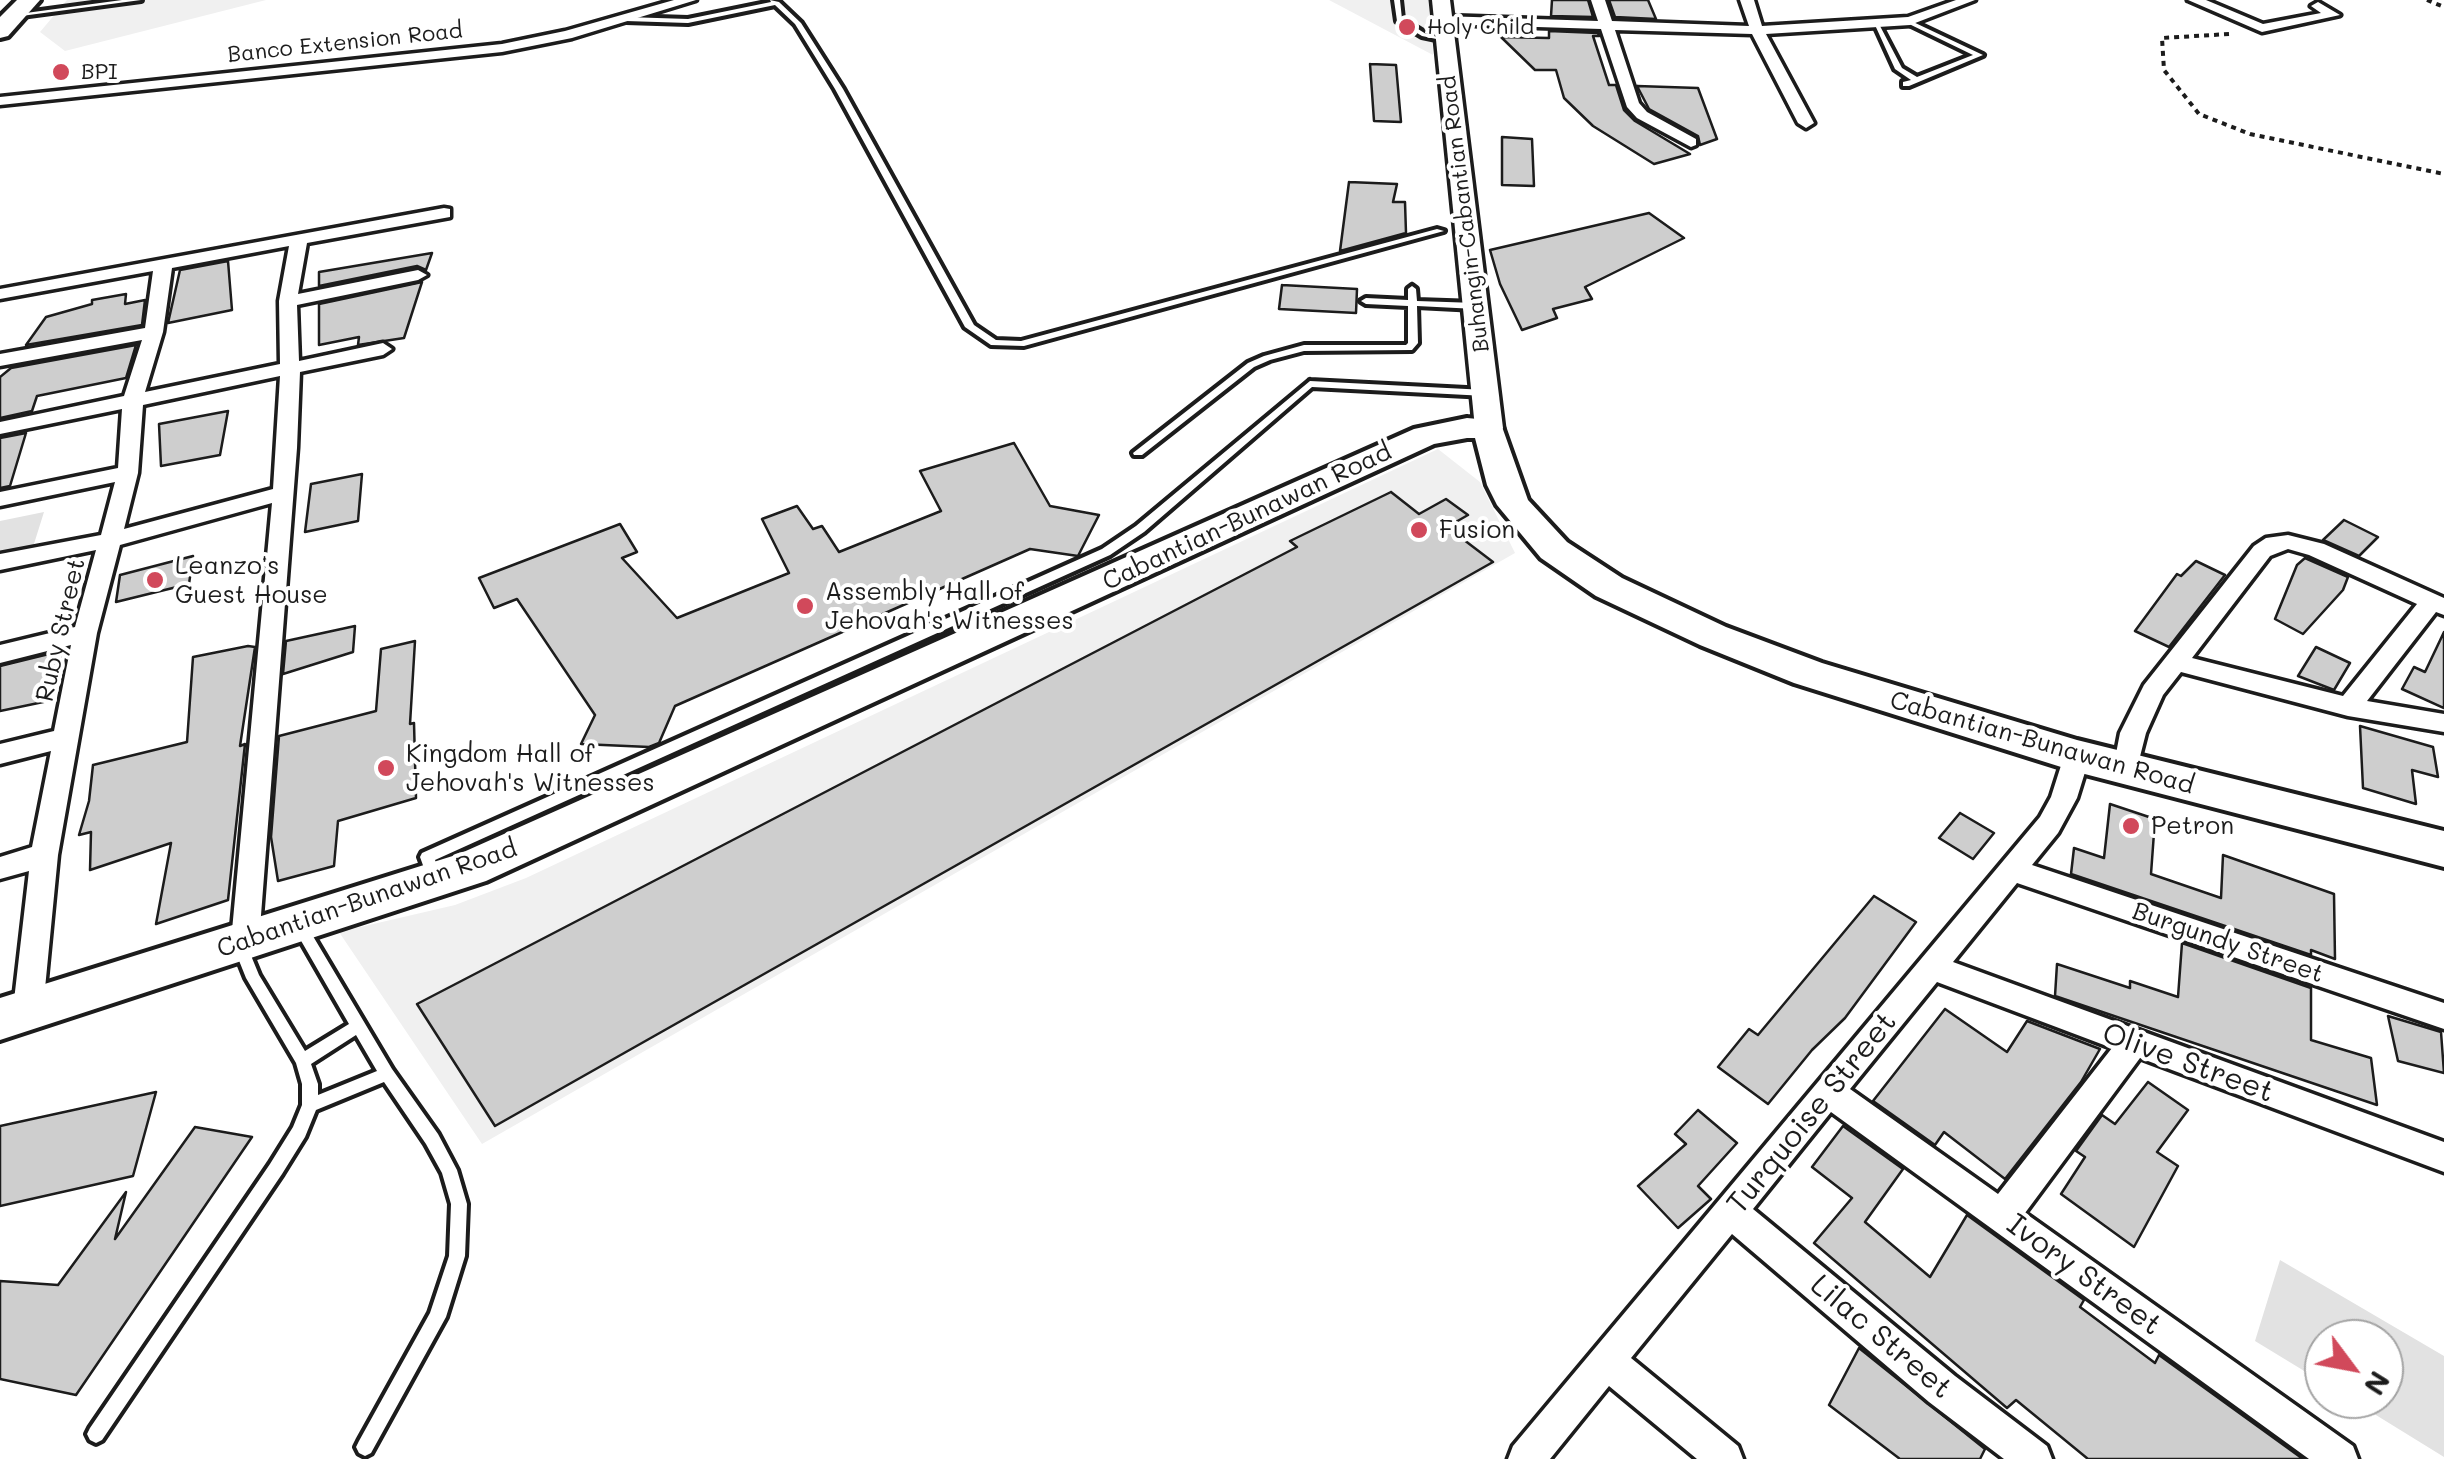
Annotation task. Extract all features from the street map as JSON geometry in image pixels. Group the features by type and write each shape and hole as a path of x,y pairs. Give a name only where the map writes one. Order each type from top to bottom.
{"main road":[{"name":"Buhangin-Cabantian Road","path":"1443,20 1488,410"},
{"name":"Cabantian-Bunawan Road","path":"14,1014 434,881 512,852 1488,410 1496,465 1514,505 1554,550 1609,587 1713,636 1808,673 2077,756 2444,849"}],"street":[{"name":"Banco Extension Road","path":"0,101 470,52 538,42 690,0"},
{"path":"1598,0 1632,104 1642,115 1691,142"},
{"path":"1746,0 1757,30 1806,123"},
{"path":"1443,20 1757,30 1877,26 1968,0"},
{"path":"2196,0 2262,28 2333,15 2318,6"},
{"path":"0,294 444,213"},
{"path":"245,941 290,370 288,301 299,240"},
{"name":"Ruby Street","path":"14,1014 85,633 128,473 134,399 154,332 163,266"},
{"path":"288,301 418,275"},
{"path":"0,360 154,332"},
{"path":"0,428 383,349"},
{"path":"0,499 128,473"},
{"path":"0,562 110,540 281,494"},
{"path":"2126,769 2140,712 2262,551 2274,544 2288,542 2316,549 2438,604 2348,707"},
{"path":"0,654 85,633"},
{"path":"2176,662 2348,707 2444,723"},
{"path":"0,754 65,738"},
{"name":"Turquoise Street","path":"1526,1459 2057,814 2077,756"},
{"path":"0,868 44,855"},
{"name":"Burgundy Street","path":"2012,870 2444,1016"},
{"name":"Olive Street","path":"1932,968 2444,1156"},
{"path":"2002,1216 2134,1043"},
{"name":"Ivory Street","path":"1829,1092 2340,1459"},
{"name":"Lilac Street","path":"1730,1212 1942,1389 2034,1459"},
{"path":"1608,1361 1725,1459"}],"lane":[{"path":"9,17 138,0"},
{"path":"1398,0 1399,20 1424,35 1443,20"},
{"path":"626,18 688,22 776,1 798,23 839,88 970,328 994,343 1022,344 1440,231"},
{"path":"1906,84 1979,53 1907,17"},
{"path":"1877,26 1899,68 1915,79"},
{"path":"1138,453 1251,364 1304,348 1408,348 1413,343 1412,289"},
{"path":"1366,301 1476,306"},
{"path":"434,881 427,857 1116,546 1310,384 1488,410"},
{"path":"298,925 449,1170 459,1204 456,1256 437,1317 365,1447"},
{"path":"96,1434 276,1169 310,1105 310,1084 303,1061 253,978 245,958 245,941"},
{"path":"303,1061 358,1026"},
{"path":"310,1105 388,1074"}],"path":[{"path":"2428,0 2444,8"},
{"path":"2239,33 2162,38 2164,70 2199,114 2250,134 2444,174"}],"shaded area":[{"path":"67,0 266,0 65,51 40,32"},
{"name":"Holy Child","path":"1329,0 1430,0 1433,55"},
{"path":"1438,449 1480,482 1515,553 482,1144 339,932 455,905 526,878"},
{"path":"44,512 33,547 0,553 0,521"},
{"path":"2280,1260 2381,1319 2304,1319 2304,1371 2255,1341"},
{"path":"2404,1333 2444,1356 2444,1457 2382,1419 2404,1419"}],"building":[{"path":"1552,0 1588,0 1593,17 1551,16"},
{"path":"1609,0 1648,0 1656,19 1615,17"},
{"path":"1549,31 1598,33 1599,36 1593,36 1609,85 1616,85 1624,110 1635,121 1690,154 1654,164 1593,126 1564,98 1556,70 1535,70 1501,37 1549,38"},
{"path":"1370,64 1396,65 1401,122 1374,121"},
{"path":"1637,86 1698,88 1717,139 1700,145 1698,136 1649,109"},
{"path":"1502,137 1532,139 1534,186 1502,185"},
{"path":"1349,182 1397,184 1393,202 1405,202 1406,233 1340,251"},
{"path":"1649,213 1684,238 1585,287 1592,299 1553,309 1557,318 1522,330 1500,284 1490,250"},
{"path":"432,253 426,270 417,266 319,286 319,272"},
{"path":"228,261 232,310 168,323 180,270"},
{"path":"422,282 404,338 358,345 359,337 319,345 319,304"},
{"path":"1282,285 1357,289 1356,313 1279,309"},
{"path":"126,294 125,304 145,300 142,325 26,345 46,317 92,304 92,300"},
{"path":"136,345 126,378 37,396 32,411 0,418 0,377 11,368"},
{"path":"228,411 220,455 161,466 159,424"},
{"path":"26,433 10,486 0,488 0,438"},
{"name":"Assembly Hall of Jehovah's Witnesses","path":"1014,443 1050,506 1099,515 1078,556 1030,549 675,706 659,743 649,747 581,744 595,715 517,599 494,608 479,578 620,524 637,552 622,558 677,618 789,573 762,519 797,506 813,529 822,526 839,552 941,511 920,471"},
{"path":"362,474 358,521 305,532 311,484"},
{"path":"1391,492 1419,514 1446,499 1468,515 1447,527 1493,562 495,1126 417,1004 1297,547 1290,541"},
{"path":"2344,520 2378,537 2359,556 2323,540"},
{"name":"Leanzo's Guest House","path":"193,556 189,584 116,602 120,575"},
{"path":"2305,558 2348,577 2343,590 2303,634 2275,619 2297,565"},
{"path":"2196,561 2225,575 2169,647 2135,631 2177,574 2181,576"},
{"path":"355,626 353,652 283,674 286,641"},
{"path":"2444,632 2444,708 2402,689 2414,667 2425,672"},
{"path":"415,641 410,724 414,723 416,798 338,821 334,866 278,881 271,837 279,736 376,711 381,649"},
{"path":"255,647 240,746 245,744 228,900 156,924 171,843 90,870 91,832 79,835 89,801 93,765 187,742 193,657"},
{"path":"2316,647 2350,663 2334,690 2298,676"},
{"path":"61,651 60,668 48,701 0,711 0,666"},
{"path":"2360,726 2433,747 2438,777 2412,770 2416,804 2363,788"},
{"path":"2110,804 2155,819 2151,874 2221,898 2223,855 2334,894 2335,959 2311,950 2311,955 2071,874 2074,848 2104,858"},
{"path":"1960,813 1994,833 1973,859 1939,838"},
{"path":"1874,896 1916,922 1845,1018 1812,1050 1768,1104 1718,1067 1749,1029 1758,1035"},
{"path":"2182,943 2311,988 2311,1040 2371,1058 2377,1105 2055,996 2057,964 2130,988 2130,981 2178,997"},
{"path":"1945,1009 2007,1052 2027,1021 2100,1049 2081,1082 2005,1179 1944,1132 1935,1145 1873,1101"},
{"path":"2388,1016 2441,1032 2444,1073 2398,1061"},
{"path":"2148,1082 2188,1110 2157,1152 2178,1166 2134,1247 2061,1194 2085,1157 2076,1151 2102,1115 2115,1124"},
{"path":"156,1092 133,1176 0,1206 0,1126"},
{"path":"1698,1110 1737,1143 1698,1186 1711,1199 1678,1228 1638,1186 1686,1144 1675,1134"},
{"path":"1843,1126 1903,1169 1865,1222 1930,1277 1967,1215 2084,1300 2080,1307 2155,1363 2159,1355 2303,1459 2088,1459 2016,1400 2007,1408 1814,1243 1852,1198 1812,1167"},
{"path":"195,1127 252,1137 76,1395 0,1379 0,1281 58,1285 126,1192 115,1239"},
{"path":"1859,1348 1985,1449 1980,1459 1900,1459 1829,1405"}],"place":[{"name":"Holy Child","path":"1407,27"},
{"name":"BPI","path":"61,72"},
{"name":"Fusion","path":"1419,530"},
{"name":"Leanzo's Guest House","path":"155,580"},
{"name":"Assembly Hall of Jehovah's Witnesses","path":"805,606"},
{"name":"Kingdom Hall of Jehovah's Witnesses","path":"386,768"},
{"name":"Petron","path":"2131,826"}]}
